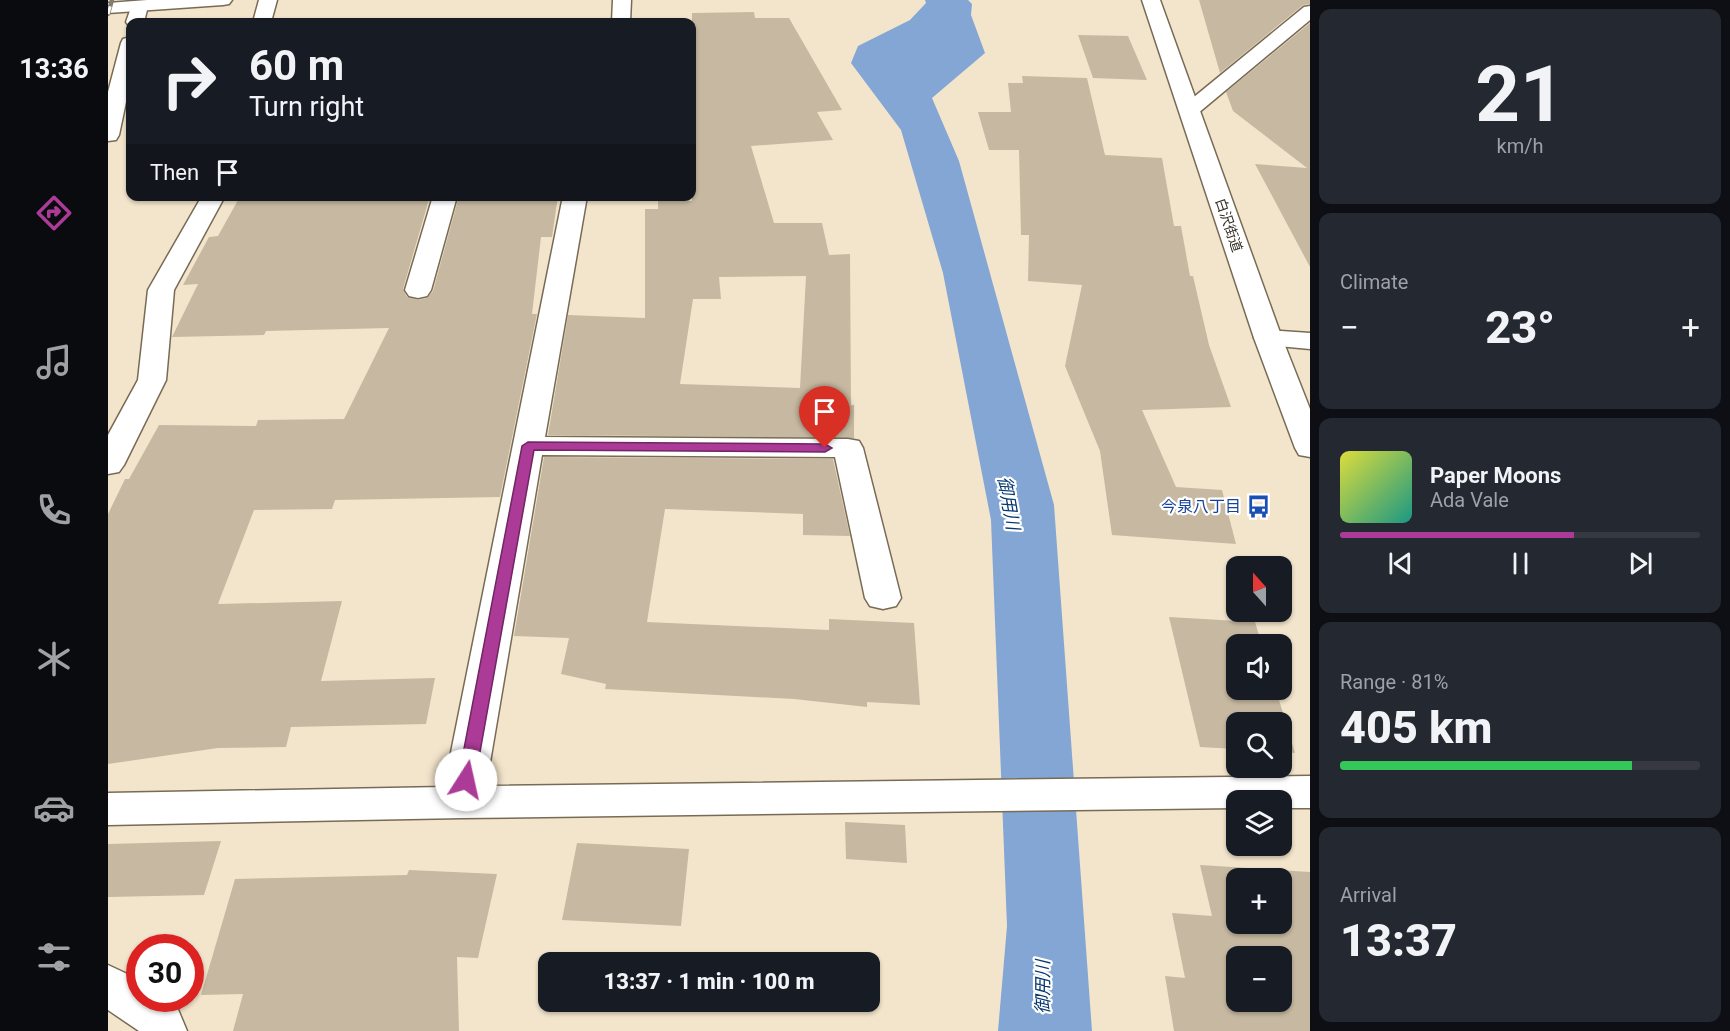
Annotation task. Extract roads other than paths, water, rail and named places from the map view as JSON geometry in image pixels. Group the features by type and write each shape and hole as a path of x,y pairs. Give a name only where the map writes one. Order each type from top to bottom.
{"street":[{"path":"108,9 137,14 223,0"},
{"path":"263,18 268,0"},
{"path":"621,18 622,0"},
{"name":"白沢街道","path":"1152,0 1268,338 1310,448"},
{"path":"1190,110 1310,11"},
{"path":"108,135 126,60"},
{"path":"108,465 152,380 161,290 211,201"},
{"path":"418,290 444,201"},
{"path":"462,802 573,201"},
{"path":"1268,338 1310,341"},
{"path":"528,446 848,448 883,598"},
{"path":"108,810 462,802 1310,792"},
{"path":"108,985 157,1015 163,1031"}],"water":[{"name":"御用川","path":"925,0 968,0 972,4 971,15 985,53 932,98 959,161 1054,505 1092,1031 998,1031 1007,926 991,520 943,273 901,130 851,63 858,46 910,20 926,3"}],"railway":[{"path":"108,14 112,0"}],"place":[{"name":"今泉八丁目","path":"1259,506"}]}
